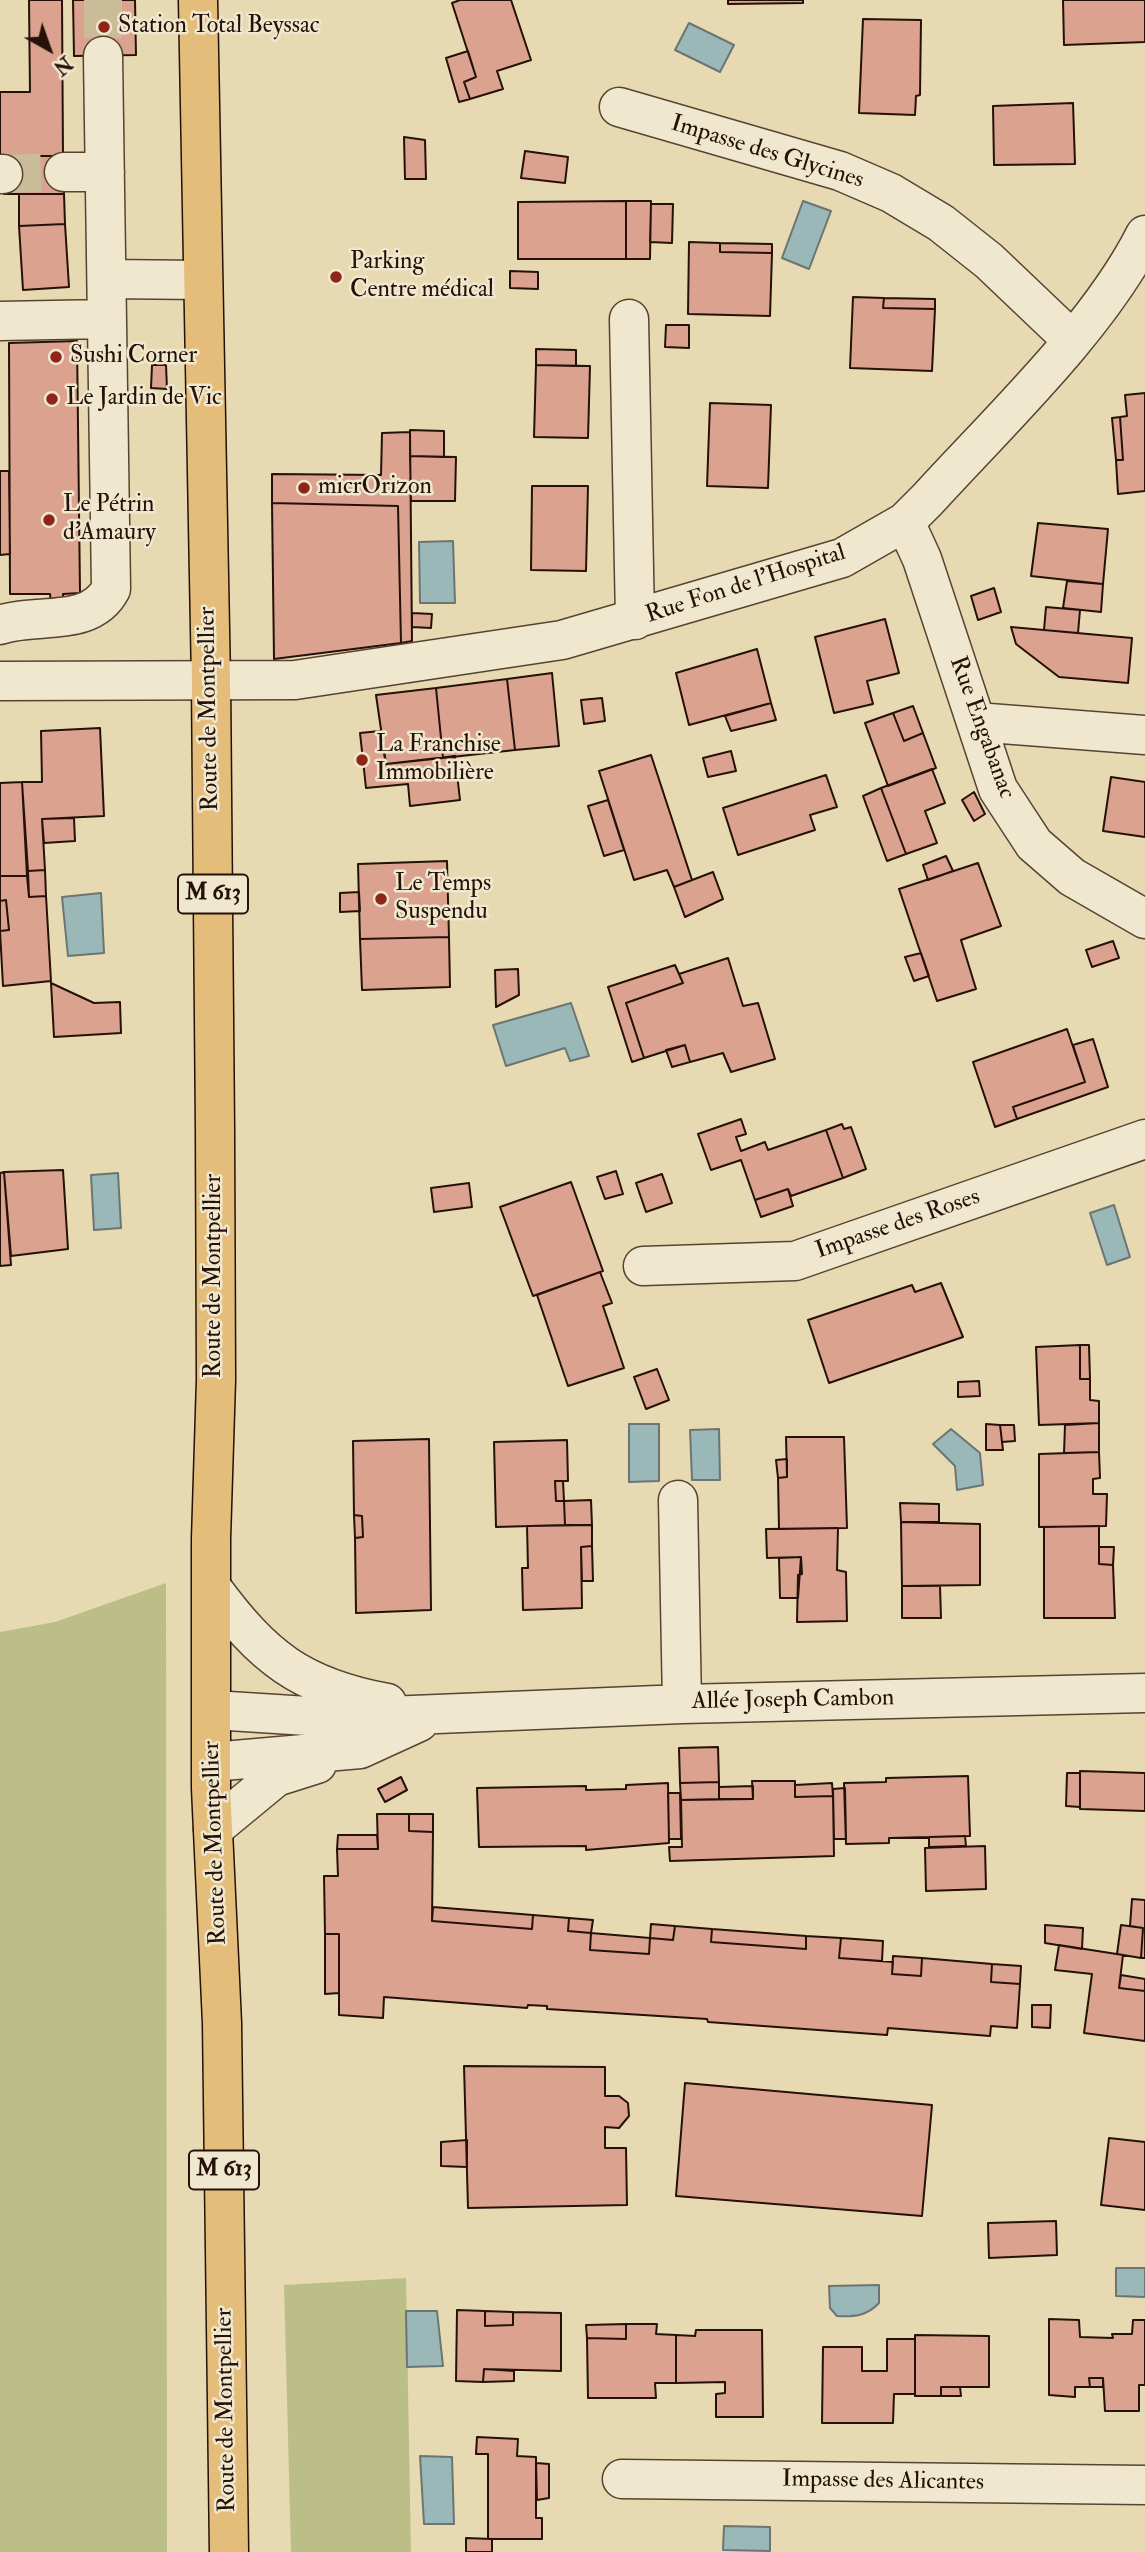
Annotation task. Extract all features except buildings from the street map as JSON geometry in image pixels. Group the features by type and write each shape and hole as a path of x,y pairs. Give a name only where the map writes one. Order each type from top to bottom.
{"main road":[{"name":"Route de Montpellier","path":"198,0 211,681 216,1380 212,1762 222,2023 229,2552"}],"street":[{"path":"0,625 81,614 103,603 110,589 103,55"},
{"name":"Impasse des Glycines","path":"619,107 840,171 891,193 941,223 989,261 1072,340"},
{"path":"64,172 105,172"},
{"name":"Rue Fon de l'Hospital","path":"0,681 295,680 562,640 842,558 905,522 1072,340 1140,256"},
{"path":"107,279 202,280"},
{"path":"629,319 635,620"},
{"path":"0,321 106,320"},
{"name":"Rue Engabanac","path":"905,522 922,559 998,789 1034,844 1072,877 1145,919"},
{"path":"976,722 1145,735"},
{"name":"Impasse des Roses","path":"643,1266 795,1261 1145,1139"},
{"path":"678,1500 682,1704"},
{"name":"Allée Joseph Cambon","path":"212,1588 241,1628 278,1663 348,1696 440,1712"},
{"name":"Allée Joseph Cambon","path":"213,1710 340,1718 682,1704 1145,1693"},
{"name":"Allée Joseph Cambon","path":"213,1829 276,1777 360,1749 440,1712"},
{"name":"Allée Joseph Cambon","path":"212,1762 360,1749"},
{"name":"Impasse des Alicantes","path":"622,2479 1145,2485"}],"green space":[{"path":"166,1583 167,2552 0,2552 0,1632 55,1622"},
{"path":"406,2278 411,2552 291,2552 284,2285"}],"water":[{"path":"689,23 734,45 720,72 675,50"},
{"path":"803,201 831,211 809,269 782,258"},
{"path":"453,541 455,603 420,603 419,542"},
{"path":"101,893 104,953 68,956 62,897"},
{"path":"571,1003 589,1056 570,1061 565,1048 506,1066 493,1025"},
{"path":"118,1173 121,1228 94,1230 91,1175"},
{"path":"1114,1205 1130,1257 1107,1265 1090,1213"},
{"path":"629,1424 659,1424 659,1481 629,1482"},
{"path":"719,1429 720,1480 692,1480 690,1430"},
{"path":"951,1429 980,1453 983,1485 957,1490 955,1466 933,1444"},
{"path":"1116,2268 1145,2268 1145,2297 1116,2296"},
{"path":"879,2285 879,2303 865,2313 837,2316 830,2308 829,2286"},
{"path":"406,2311 437,2311 443,2366 407,2367"},
{"path":"420,2456 452,2457 454,2524 424,2524"},
{"path":"724,2526 770,2527 770,2551 723,2550"}],"tunnel":[{"path":"103,0 103,56"},
{"path":"3,174 64,172"}],"place":[{"name":"Station Total Beyssac","path":"104,27"},
{"name":"Parking Centre médical","path":"336,277"},
{"name":"Sushi Corner","path":"56,357"},
{"name":"Le Jardin de Vic","path":"52,399"},
{"name":"micrOrizon","path":"304,488"},
{"name":"Le Pétrin d'Amaury","path":"49,520"},
{"name":"La Franchise Immobilière","path":"362,760"},
{"name":"Le Temps Suspendu","path":"381,899"}]}
